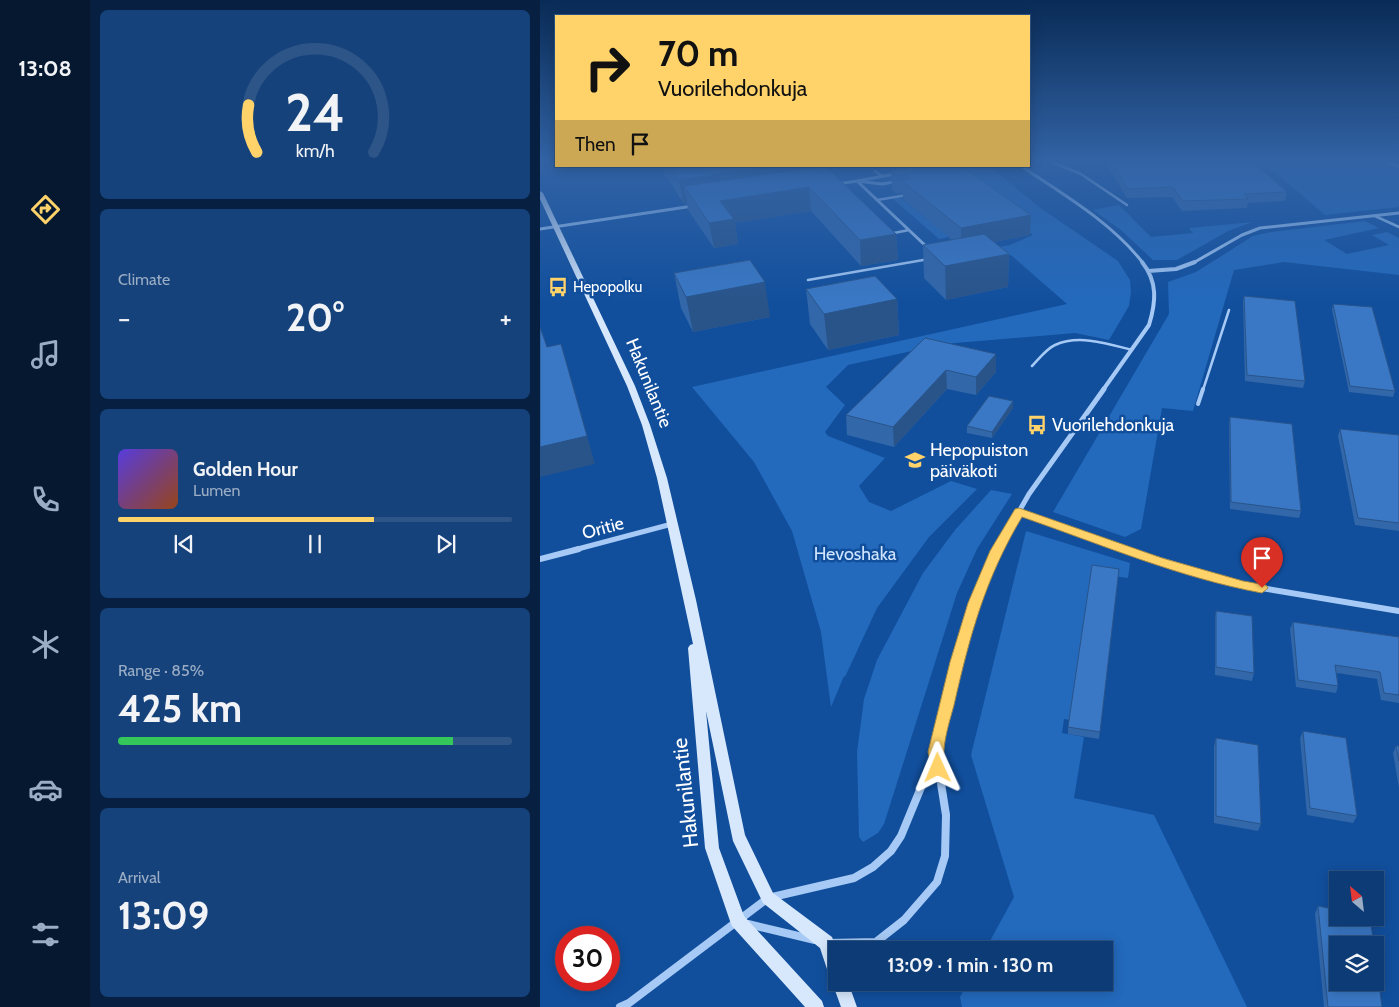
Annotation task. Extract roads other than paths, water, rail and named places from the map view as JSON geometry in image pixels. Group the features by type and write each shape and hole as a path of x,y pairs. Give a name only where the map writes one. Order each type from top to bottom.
{"main road":[{"name":"Hakunilantie","path":"547,209 631,386 646,425 662,478 690,600 738,836 768,898 826,943"},
{"name":"Hakunilantie","path":"690,600 712,848 738,921 816,1007"},
{"path":"826,943 828,949"},
{"path":"843,991 849,1007"}],"street":[{"path":"540,229 674,209"},
{"path":"887,209 931,250"},
{"path":"620,1007 629,1003 768,898 854,878 873,867 891,851 901,836 936,752 957,662 974,603 996,551 1019,512 1065,443 1149,325 1154,309 1154,285 1144,262 1134,249 1113,231 1082,209"},
{"path":"1148,271 1175,270 1190,265 1244,232 1252,230 1399,213"},
{"path":"1019,512 1146,557 1243,585 1399,611"},
{"name":"Oritie","path":"540,559 672,524"},
{"path":"738,921 826,943 876,942 904,920 937,882 945,856 946,815 936,752"}],"lane":[{"path":"1375,216 1399,227"},
{"path":"894,233 909,230"},
{"path":"808,280 938,257"},
{"path":"1198,404 1229,310"},
{"path":"1032,366 1054,345 1064,343 1101,342 1132,350"}],"place":[{"name":"Hepopolku","path":"558,287"},
{"name":"Vuorilehdonkuja","path":"1037,425"},
{"name":"Hepopuiston päiväkoti","path":"915,460"}],"park label":[{"name":"Hevoshaka","path":"855,554"}]}
